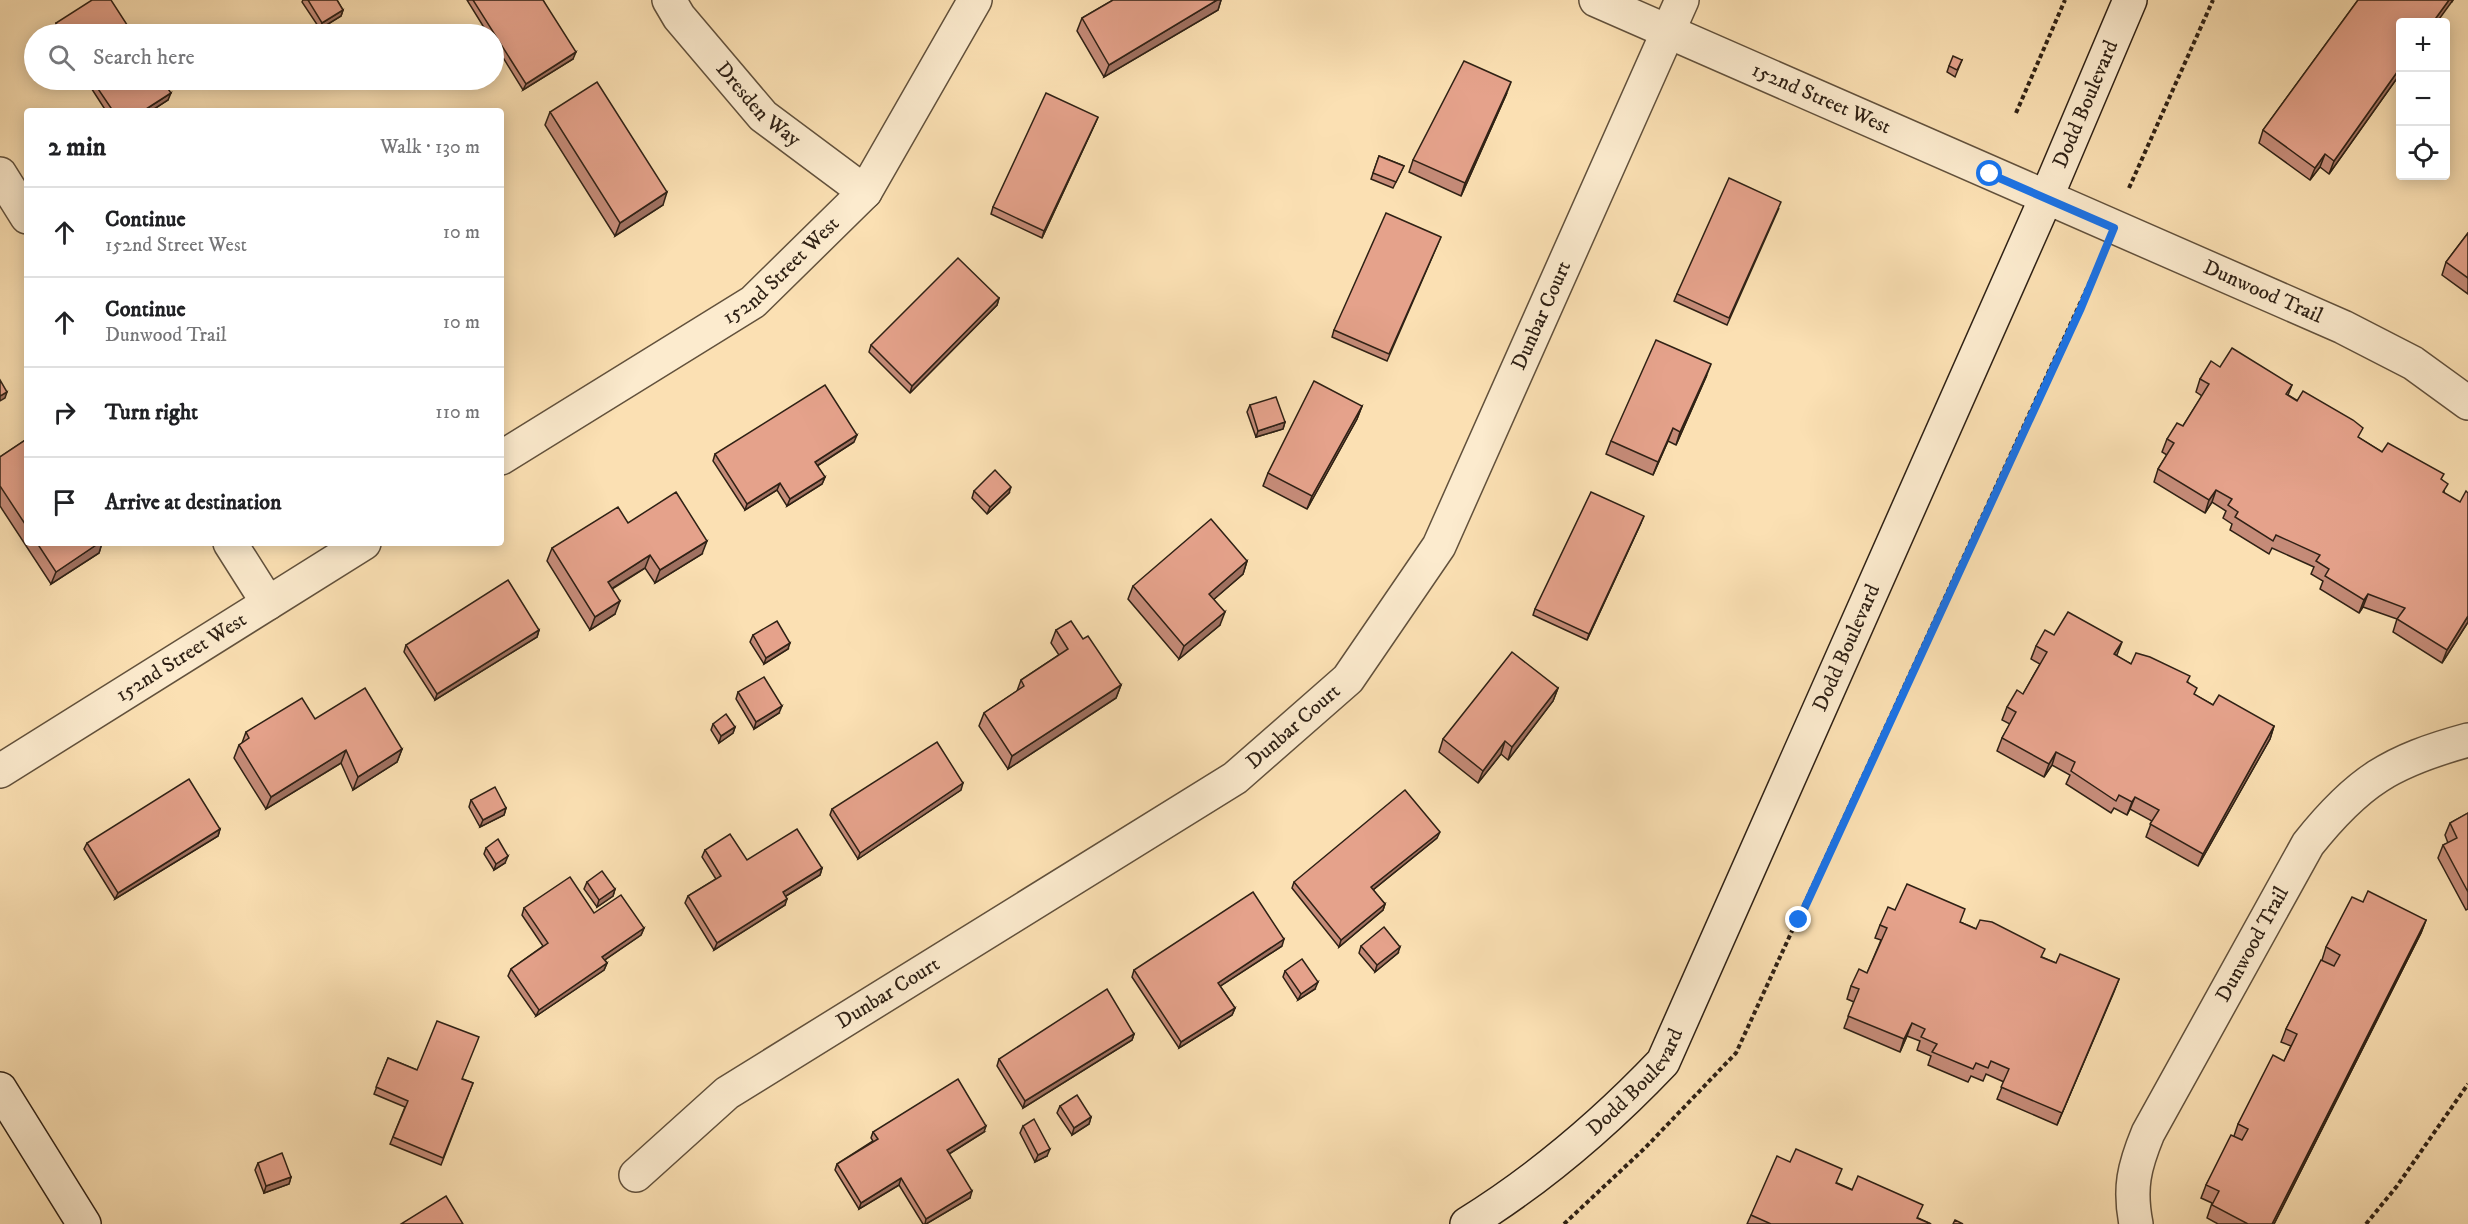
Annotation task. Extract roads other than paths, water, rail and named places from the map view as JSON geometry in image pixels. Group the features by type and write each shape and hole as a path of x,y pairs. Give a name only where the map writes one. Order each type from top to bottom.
{"street":[{"name":"Dresden Way","path":"669,0 679,16 763,116 865,192"},
{"name":"152nd Street West","path":"504,456 753,302 865,192 975,0"},
{"name":"152nd Street West","path":"1596,0 2046,198"},
{"name":"Dunbar Court","path":"636,1175 728,1093 1235,778 1348,679 1439,546 1682,0"},
{"name":"Dodd Boulevard","path":"1467,1224 1546,1171 1587,1137 1663,1062 2046,198 2130,0"},
{"path":"0,174 24,212"},
{"name":"Dunwood Trail","path":"2046,198 2343,327 2413,363 2468,403"},
{"path":"232,546 268,603"},
{"name":"152nd Street West","path":"0,771 359,546"},
{"name":"Dunwood Trail","path":"2136,1224 2131,1199 2135,1165 2148,1133 2308,844 2333,813 2364,785 2402,761 2468,740"},
{"path":"0,1089 84,1224"}]}
